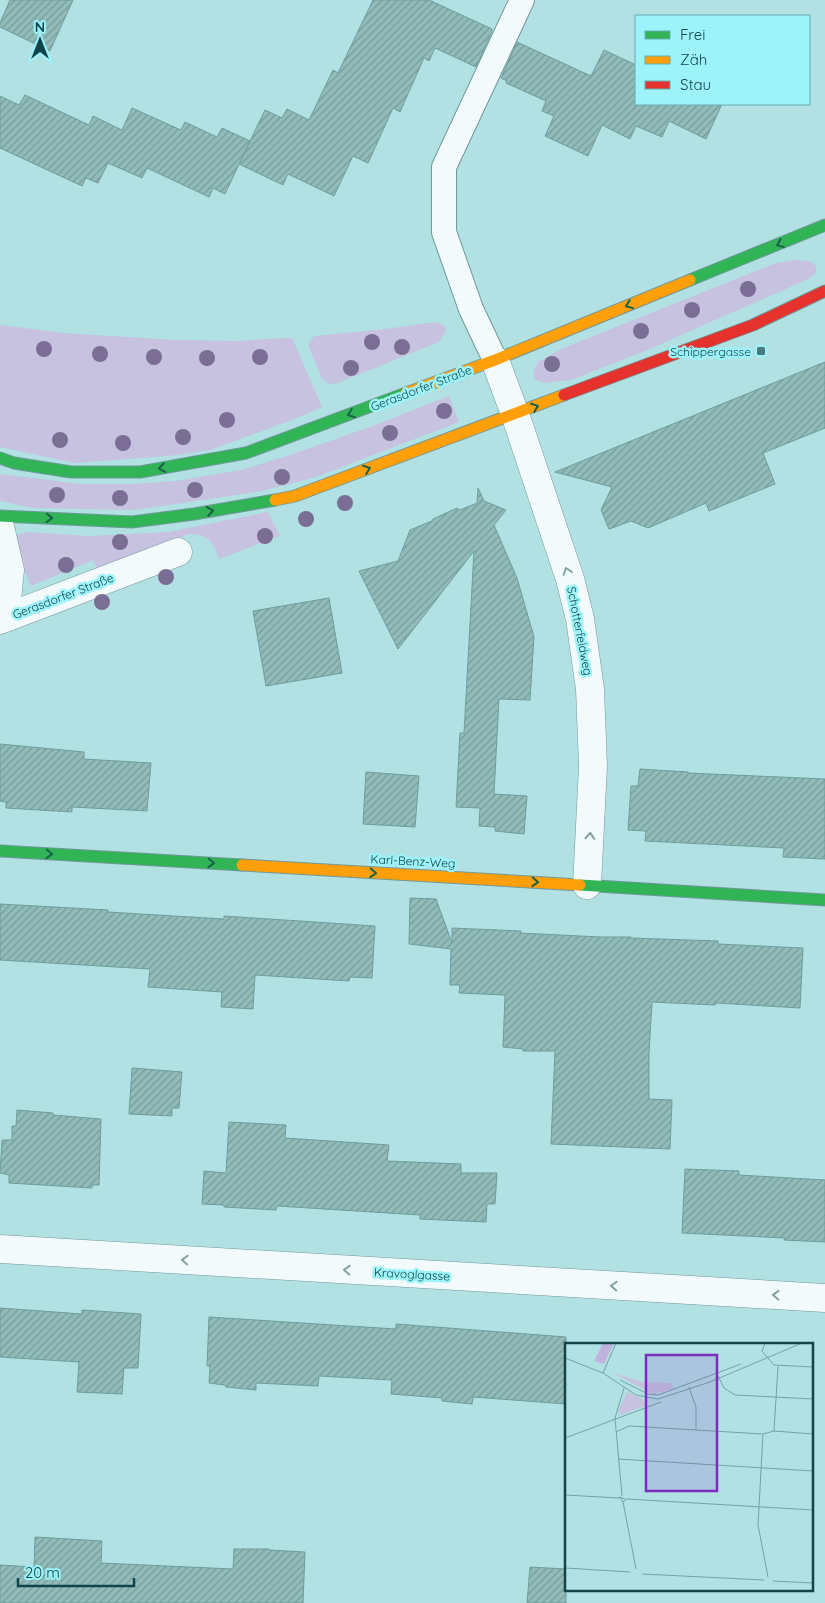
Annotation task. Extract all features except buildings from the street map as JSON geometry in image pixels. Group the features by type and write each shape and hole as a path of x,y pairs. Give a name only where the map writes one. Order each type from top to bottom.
{"main road":[{"name":"Gerasdorfer Straße","path":"0,458 14,463 71,472 140,472 246,454 495,360 825,225"},
{"path":"0,516 132,522 194,514 294,496 753,325 825,291"},
{"path":"0,462 14,463"},
{"name":"Karl-Benz-Weg","path":"0,851 825,900"}],"street":[{"name":"Schotterfeldweg","path":"495,360 570,579 580,619 590,689 593,766 587,885"},
{"name":"Gerasdorfer Straße","path":"0,527 10,570 3,619 178,552"},
{"name":"Kravoglgasse","path":"0,1249 825,1298"}],"lane":[{"path":"495,360 470,309 444,232 444,167 522,0"}],"shaded area":[{"path":"795,260 810,261 816,266 816,273 806,280 645,351 571,380 545,383 536,380 533,373 538,362 561,349 776,263"},
{"path":"436,322 445,326 446,331 439,342 338,383 329,384 322,379 308,344 314,336"},
{"path":"0,325 64,333 175,340 238,341 292,338 322,407 290,421 210,450 169,456 74,463 0,447"},
{"path":"449,396 459,422 316,477 262,491 135,510 33,508 0,501 0,474 81,484 131,484 176,481 241,470 370,427"},
{"path":"268,512 280,536 219,559 215,548 209,540 195,534 189,534 98,570 93,560 31,586 12,543 16,535 28,532 88,536 168,532"}],"traffic: fast":[{"path":"690,280 825,225"},
{"path":"0,458 14,463 71,472 140,472 246,453 406,393"},
{"path":"0,516 132,522 194,514 275,500"},
{"path":"0,851 242,865"},
{"path":"580,885 825,900"}],"traffic: slow":[{"path":"406,393 495,360 690,280"},
{"path":"275,500 295,496 564,395"},
{"path":"242,865 580,885"}],"traffic: jam":[{"path":"564,395 753,325 825,291"}],"place":[{"name":"Schippergasse","path":"761,351"}]}
